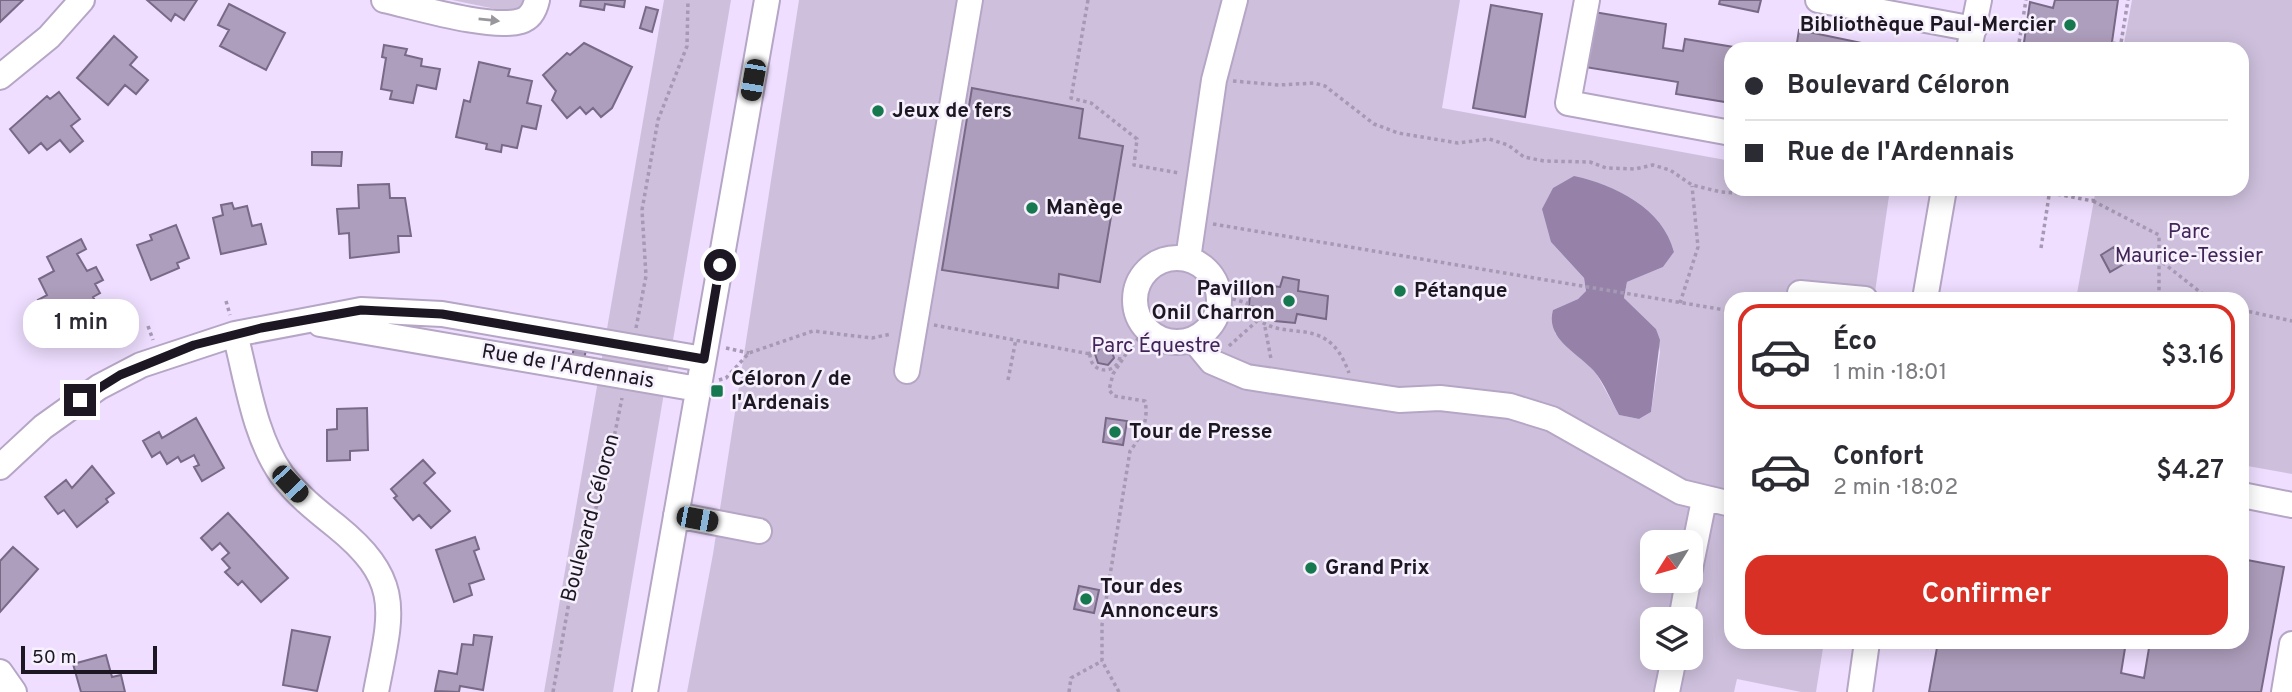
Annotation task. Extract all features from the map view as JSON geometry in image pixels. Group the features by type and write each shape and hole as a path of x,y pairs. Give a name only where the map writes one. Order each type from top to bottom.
{"street":[{"path":"0,77 49,37 82,0"},
{"path":"384,0 431,5 510,22 524,21 534,10 537,0"},
{"path":"645,692 676,515 709,385 767,0"},
{"path":"907,371 970,0"},
{"path":"1188,259 1214,80 1235,0"},
{"path":"1587,0 1569,103 1724,133"},
{"path":"1818,0 1972,39 1979,0"},
{"path":"1926,292 1943,196"},
{"path":"1174,257 1188,259 1209,272 1219,295 1213,321 1193,339 1168,341 1147,329 1135,305 1140,278 1161,261 1174,257"},
{"name":"Rue de l'Ardennais","path":"0,467 43,427 99,387 160,357 235,334 361,310 442,314 713,354"},
{"path":"437,343 442,314"},
{"name":"Rue de l'Ardennais","path":"302,321 709,385"},
{"path":"235,334 264,438 281,474 307,502 368,553 382,575 389,611 376,692"},
{"path":"1193,339 1212,362 1247,377 1399,400 1440,398 1531,412 1552,419 1681,492 1724,503"},
{"path":"2249,496 2292,505"},
{"path":"1698,530 1704,500"},
{"path":"676,515 759,531"},
{"path":"2284,692 2292,644"},
{"path":"1860,692 1866,649"},
{"path":"1667,692 1672,670"},
{"path":"0,672 14,692"}],"path":[{"path":"635,331 646,276 642,210 658,120 687,46 690,19 688,0"},
{"path":"1088,0 1072,98 1091,103 1137,139 1134,165 1199,176"},
{"path":"2019,42 2026,0"},
{"path":"2121,42 2128,0"},
{"path":"1214,80 1279,85 1314,83 1325,86 1374,124 1398,133 1458,143 1489,139 1508,145 1524,157 1544,161 1590,162 1606,168 1635,169 1653,165 1670,170 1692,184 1724,192"},
{"path":"1680,303 1698,247 1692,184"},
{"path":"2041,248 2049,196"},
{"path":"2072,196 2093,201 2159,235 2159,292"},
{"path":"2093,201 2094,196"},
{"path":"1193,221 1724,310"},
{"path":"2157,258 2200,292"},
{"path":"1219,295 1247,303 1247,309 1265,327 1321,334 1333,342 1349,371 1351,392"},
{"path":"2249,312 2292,321"},
{"path":"1212,362 1257,321"},
{"path":"1265,327 1276,382"},
{"path":"1119,692 1102,661 1102,625 1130,451 1140,439 1146,408 1145,401 1114,396 1109,390 1113,374 1147,329"},
{"path":"1008,380 1016,339"},
{"path":"1119,358 1117,347 1106,340 1096,343 1090,351 1092,363 1103,370 1114,368 1119,358 1128,351"},
{"path":"709,385 726,377 749,353 713,354"},
{"name":"Boulevard Céloron","path":"553,692 579,546 603,492 624,386"},
{"path":"1069,692 1071,678 1102,661"}],"green space":[{"path":"452,0 523,0 515,13"},
{"path":"664,0 731,0 613,692 544,692"},
{"name":"Parc Équestre","path":"799,0 1460,0 1442,108 1724,160 1724,196 1889,196 1875,292 1724,292 1724,649 1823,649 1816,692 1801,692 1737,679 1734,692 687,692 713,554","holes":["1574,177 1605,186 1635,201 1648,211 1660,223 1674,252 1663,267 1627,282 1624,298 1656,329 1660,352 1651,412 1639,419 1619,415 1595,371 1555,333 1553,310 1578,299 1586,291 1584,278 1551,242"]},
{"name":"Parc Maurice-Tessier","path":"2132,0 2292,0 2292,474 2249,466 2249,292 2077,292 2095,196 2249,196 2249,42 2124,42"}],"shaded area":[{"path":"1574,176 1605,185 1635,201 1660,223 1674,252 1663,267 1627,282 1624,298 1656,329 1660,340 1651,412 1639,419 1619,415 1598,376 1564,345 1554,329 1553,310 1578,299 1586,291 1584,278 1551,242 1542,209 1553,188"}],"building":[{"path":"0,0 23,0 0,22"},
{"path":"147,0 197,0 184,20 175,14 171,21"},
{"path":"581,0 625,0 624,7 605,4 604,10 580,6"},
{"path":"1720,0 1761,0 1758,12 1719,4"},
{"name":"Bibliothèque Paul-Mercier","path":"2055,0 2118,0 2112,42 2024,42 2030,2 2053,8"},
{"path":"229,4 285,33 266,70 220,46 229,30 218,25"},
{"path":"1491,5 1542,14 1525,117 1473,108"},
{"path":"646,7 658,10 652,32 640,28"},
{"path":"1594,12 1666,24 1663,48 1683,51 1685,39 1724,45 1724,102 1676,94 1678,82 1585,67"},
{"path":"1799,30 1857,42 1797,42"},
{"path":"114,36 137,57 130,65 148,80 136,94 125,85 108,105 77,78"},
{"path":"584,43 632,67 612,108 601,117 593,108 586,114 580,107 567,118 552,100 556,91 543,75 567,53 570,55"},
{"path":"384,45 407,49 405,55 422,59 421,66 440,69 436,89 417,85 413,103 390,99 392,91 381,89 386,58 382,57"},
{"path":"479,62 510,69 508,76 532,81 527,103 541,106 536,129 522,126 517,148 502,145 501,152 486,149 487,144 456,137 464,100 470,102"},
{"name":"Manège","path":"972,88 1083,109 1079,138 1123,146 1100,282 1059,274 1058,288 942,270"},
{"path":"59,92 80,119 71,126 83,141 70,152 60,140 47,150 41,143 29,153 10,129 47,96 50,99"},
{"path":"312,152 342,152 341,166 312,165"},
{"path":"389,184 390,198 405,198 411,236 398,236 399,252 350,258 349,233 339,234 337,209 359,208 358,185"},
{"path":"232,203 234,209 247,206 252,226 261,224 266,244 221,254 213,218 223,215 221,205"},
{"path":"176,225 189,258 177,263 179,268 151,280 137,245 152,240 150,235"},
{"path":"81,239 86,249 77,254 87,271 96,267 103,280 95,284 100,293 93,297 101,311 56,334 38,300 47,295 39,279 54,271 47,257"},
{"path":"2114,247 2124,264 2110,272 2101,255"},
{"name":"Pavillon Onil Charron","path":"1283,277 1299,280 1298,291 1328,296 1326,319 1297,314 1295,323 1275,321 1275,310 1249,306 1251,283 1280,287"},
{"path":"1102,346 1111,348 1114,358 1108,365 1098,363 1095,354"},
{"path":"574,348 586,350 584,359 572,357"},
{"path":"367,408 368,450 350,451 350,460 327,461 327,430 337,429 337,409"},
{"path":"196,418 224,468 202,481 194,467 199,465 194,455 181,462 178,457 167,464 160,452 152,457 143,441 159,432 162,438"},
{"name":"Tour de Presse","path":"1106,418 1127,421 1123,445 1103,442"},
{"path":"423,460 435,473 424,483 450,511 431,528 419,515 413,520 394,498 397,496 391,489"},
{"path":"92,466 114,493 106,499 108,502 77,527 64,510 58,514 45,497 66,480 72,488"},
{"path":"228,513 288,578 261,602 242,581 238,585 225,572 230,568 222,559 229,553 220,543 212,550 201,538"},
{"path":"475,537 479,549 474,551 484,579 469,584 472,595 454,602 436,550"},
{"path":"13,547 38,569 0,612 0,561"},
{"path":"2249,560 2284,567 2261,692 1929,692 1937,649 2125,649 2121,673 2144,678 2149,649 2249,649"},
{"name":"Tour des Annonceurs","path":"1079,586 1099,590 1094,613 1074,609"},
{"path":"292,630 330,637 317,691 283,685"},
{"path":"474,635 492,637 483,690 460,686 459,692 435,691 439,671 457,674 462,644 473,645"},
{"path":"106,655 112,677 121,675 125,692 81,692 73,664"}],"place":[{"name":"Bibliothèque Paul-Mercier","path":"2070,25"},
{"name":"Jeux de fers","path":"878,111"},
{"name":"Manège","path":"1032,208"},
{"name":"Pétanque","path":"1400,291"},
{"name":"Pavillon Onil Charron","path":"1289,301"},
{"name":"Céloron / de l'Ardenais","path":"717,391"},
{"name":"Tour de Presse","path":"1115,432"},
{"name":"Grand Prix","path":"1311,568"},
{"name":"Tour des Annonceurs","path":"1086,599"}],"route":[{"path":"80,400 120,375 194,345 261,328 361,310 442,314 704,359 720,265"}]}
